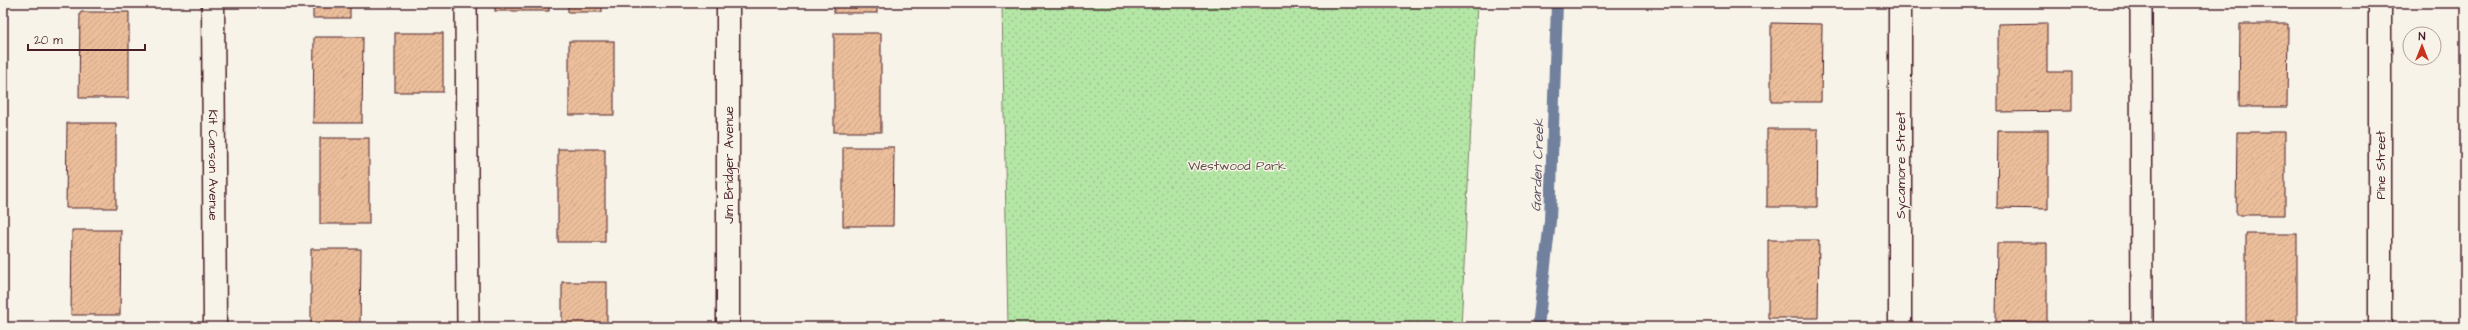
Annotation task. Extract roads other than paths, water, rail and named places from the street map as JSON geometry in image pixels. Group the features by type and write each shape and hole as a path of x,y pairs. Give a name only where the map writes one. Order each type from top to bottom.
{"street":[{"name":"Kit Carson Avenue","path":"213,3 215,327"},
{"name":"Jim Bridger Avenue","path":"728,3 728,327"},
{"name":"Sycamore Street","path":"1900,3 1900,327"},
{"name":"Pine Street","path":"2380,3 2380,327"}],"lane":[{"path":"466,3 468,327"},
{"path":"2141,3 2142,327"}],"waterway":[{"name":"Garden Creek","path":"1538,327 1550,221 1557,3"}],"park label":[{"name":"Westwood Park","path":"1237,165"}]}
